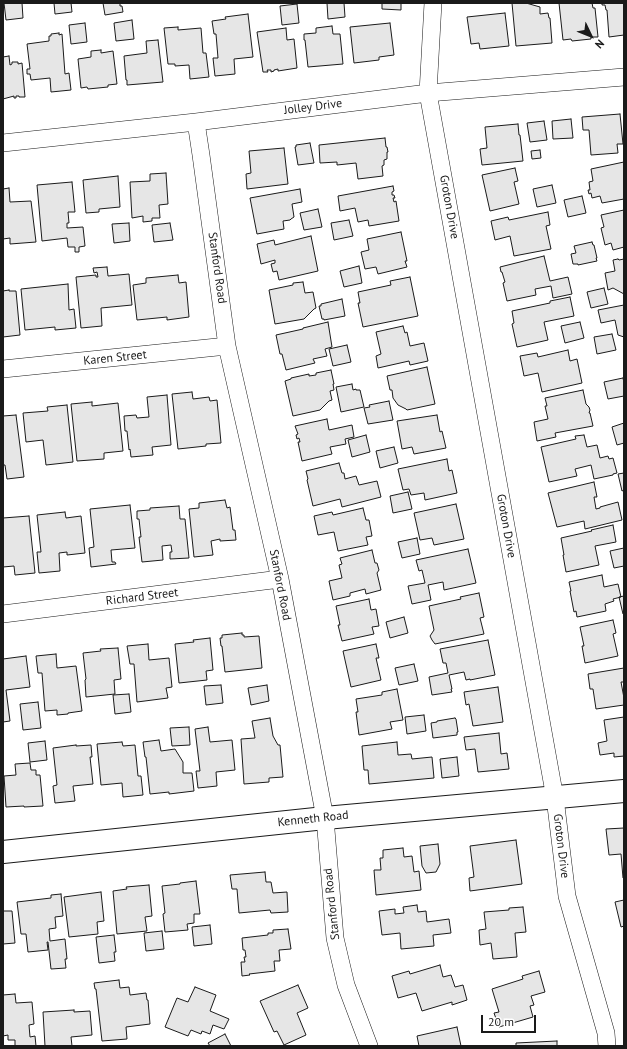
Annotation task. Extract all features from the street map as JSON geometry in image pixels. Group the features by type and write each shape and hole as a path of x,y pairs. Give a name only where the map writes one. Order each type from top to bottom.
{"street":[{"name":"Groton Drive","path":"433,3 428,93 555,798 567,896 606,1033 607,1046"},
{"name":"Jolley Drive","path":"3,143 196,122 428,93 624,77"},
{"name":"Stanford Road","path":"196,122 228,346 280,579 325,818 335,938 346,985 369,1046"},
{"name":"Karen Street","path":"3,369 228,346"},
{"name":"Richard Street","path":"3,614 280,579"},
{"name":"Kenneth Road","path":"3,852 325,818 624,791"}],"building":[{"path":"4,3 22,3 23,18 6,20"},
{"path":"54,3 71,3 72,12 55,14"},
{"path":"103,3 120,3 123,12 105,15"},
{"path":"327,3 344,3 345,17 328,19"},
{"path":"382,3 401,3 401,10 382,9"},
{"path":"512,3 526,3 540,7 540,14 548,13 550,18 552,43 516,46"},
{"path":"559,3 592,3 593,8 595,8 598,37 572,41 571,39 563,40"},
{"path":"602,3 624,3 624,35 609,37 607,10 605,5 602,5"},
{"path":"297,4 299,23 282,25 280,6"},
{"path":"505,13 509,46 480,49 479,43 471,44 467,17"},
{"path":"248,14 253,57 234,59 235,74 215,76 213,58 218,58 216,34 214,34 212,21 226,19 225,17"},
{"path":"132,20 134,39 116,41 114,23"},
{"path":"85,23 87,42 71,44 69,25"},
{"path":"390,23 394,55 379,57 379,60 354,63 350,27"},
{"path":"332,26 333,34 340,34 343,64 308,67 304,34 316,33 316,28"},
{"path":"178,27 178,30 201,28 203,53 206,53 209,77 190,79 189,65 175,66 175,64 168,64 164,28"},
{"path":"286,28 287,40 294,39 297,68 278,71 278,69 271,72 271,70 267,70 268,72 263,72 257,32"},
{"path":"59,33 59,35 62,34 65,74 69,73 71,90 51,92 50,78 31,80 30,74 27,74 27,69 30,69 27,44 49,41 49,36 51,36 51,34"},
{"path":"158,40 163,82 127,85 124,56 147,53 146,41"},
{"path":"101,50 101,53 113,51 117,84 108,85 108,87 88,89 87,87 81,88 78,59 91,57 91,51"},
{"path":"9,56 10,65 12,62 18,62 18,64 22,63 25,97 16,96 16,98 14,98 14,96 3,99 3,57"},
{"path":"620,114 623,144 617,144 618,153 591,155 589,130 583,130 582,117"},
{"path":"571,119 573,138 553,139 552,121"},
{"path":"544,121 547,140 530,142 527,123"},
{"path":"518,124 523,161 482,165 480,149 487,148 485,127"},
{"path":"385,138 388,152 387,159 384,160 384,165 382,166 383,176 358,179 356,163 337,165 337,162 320,163 319,145"},
{"path":"310,143 314,163 298,165 296,145"},
{"path":"284,148 288,184 247,189 246,174 251,173 249,151"},
{"path":"540,150 541,158 532,159 531,151"},
{"path":"624,162 624,199 602,203 600,196 592,198 591,193 589,194 588,190 590,190 589,182 593,181 591,169"},
{"path":"515,168 518,181 514,182 519,204 490,211 482,175"},
{"path":"166,173 168,204 159,205 160,218 152,218 152,221 143,222 143,216 132,218 130,182 150,181 150,174"},
{"path":"118,176 120,207 99,209 99,212 86,213 83,180"},
{"path":"72,182 75,212 68,212 69,223 67,223 67,228 83,227 85,246 79,247 79,252 75,252 75,247 68,247 67,238 42,241 37,185"},
{"path":"552,185 556,203 537,207 533,189"},
{"path":"393,186 394,191 392,192 392,195 394,195 395,198 393,198 394,202 396,201 399,221 369,226 368,220 358,222 355,208 340,211 338,196"},
{"path":"9,188 10,202 31,201 36,242 10,244 10,238 3,239 3,189"},
{"path":"300,189 302,202 292,204 294,217 290,220 283,221 284,229 257,234 250,198"},
{"path":"582,196 586,213 568,217 564,200"},
{"path":"318,209 322,227 304,230 300,213"},
{"path":"624,210 624,247 613,250 611,243 605,245 601,228 604,227 601,215"},
{"path":"548,212 550,225 546,226 551,249 514,256 510,236 495,240 491,221 508,217 509,220"},
{"path":"349,220 353,236 334,240 331,223"},
{"path":"129,223 130,241 114,243 112,224"},
{"path":"170,223 173,240 154,242 152,225"},
{"path":"401,232 407,267 378,274 376,267 365,269 361,252 369,250 367,239"},
{"path":"311,236 318,271 279,280 277,271 273,272 271,264 275,263 275,260 261,264 257,244 274,240 275,245"},
{"path":"592,242 597,261 578,265 573,264 571,254 576,253 574,246"},
{"path":"544,256 550,281 568,277 572,294 553,298 551,286 535,289 536,295 507,301 503,283 505,282 500,267"},
{"path":"624,259 624,294 613,288 608,290 605,273 615,271 613,260"},
{"path":"359,266 362,283 344,287 340,271"},
{"path":"107,267 108,276 129,274 132,305 101,308 102,326 81,328 76,277 96,275 96,277 98,277 97,272 94,273 93,268"},
{"path":"178,275 179,283 186,282 189,317 167,320 167,317 137,320 133,285 146,283 146,278"},
{"path":"410,277 418,316 363,327 358,303 360,303 358,292 391,285 390,281"},
{"path":"303,282 305,293 313,292 316,308 304,319 275,324 269,290 293,285 293,283"},
{"path":"68,284 69,310 74,309 76,328 55,330 55,327 25,330 21,289"},
{"path":"604,288 608,304 591,308 587,292"},
{"path":"3,291 16,291 20,335 3,337"},
{"path":"570,297 574,316 544,322 548,340 517,347 512,324 514,323 512,311"},
{"path":"342,299 345,316 324,320 322,319 319,306 321,306 321,304"},
{"path":"624,305 624,337 618,335 615,320 601,323 598,310"},
{"path":"328,322 332,347 325,349 327,356 313,359 315,363 286,370 282,354 280,354 276,335"},
{"path":"580,322 584,338 565,343 561,326"},
{"path":"403,326 405,333 407,332 410,346 424,343 428,361 410,365 409,361 378,368 376,356 381,354 376,332"},
{"path":"612,334 616,350 597,354 594,337"},
{"path":"347,345 351,362 333,366 329,349"},
{"path":"568,350 570,361 577,359 582,383 542,392 538,373 524,376 520,356 537,353 538,357"},
{"path":"427,367 435,404 407,410 398,405 393,398 387,376"},
{"path":"331,370 334,384 334,390 330,391 332,400 320,410 293,416 285,381 291,378 309,374 309,376 316,375 316,373"},
{"path":"623,378 624,396 608,399 604,382"},
{"path":"352,384 353,390 360,390 364,407 341,412 336,387"},
{"path":"583,390 586,404 590,410 589,413 593,426 555,433 556,437 537,441 534,422 548,419 545,398"},
{"path":"192,392 193,399 209,397 210,401 217,400 221,443 178,449 172,394"},
{"path":"167,395 171,445 152,447 153,455 131,457 127,431 125,431 124,416 136,415 137,418 149,417 147,397"},
{"path":"389,401 393,420 368,424 364,408 370,407 369,405"},
{"path":"92,402 92,406 118,403 123,451 104,453 104,459 77,461 71,404"},
{"path":"67,405 73,462 46,465 43,440 26,442 23,413 48,411 47,407"},
{"path":"16,415 24,477 7,479 5,465 3,465 3,416"},
{"path":"437,415 440,432 442,431 446,448 414,454 412,447 402,449 397,421"},
{"path":"327,419 329,430 352,425 354,437 345,439 346,444 330,447 332,454 302,461 298,442 300,442 299,438 297,439 296,435 298,434 295,426"},
{"path":"624,423 624,443 617,445 612,427"},
{"path":"366,435 370,452 352,457 348,440"},
{"path":"584,435 587,447 597,445 600,458 608,456 609,459 613,458 617,473 594,479 591,465 575,469 577,476 549,482 541,447 576,439 575,436"},
{"path":"394,447 398,463 380,468 376,451"},
{"path":"447,459 449,471 452,470 457,493 425,500 424,493 411,495 409,489 403,490 398,469"},
{"path":"339,463 345,479 356,476 359,485 377,481 381,497 342,507 340,499 313,506 306,471"},
{"path":"624,473 624,490 622,491 618,474"},
{"path":"594,482 597,497 594,497 596,509 618,502 622,520 585,529 584,521 557,527 548,493"},
{"path":"408,492 412,509 393,513 390,496"},
{"path":"225,500 227,508 230,507 236,540 220,541 220,539 211,541 213,555 194,557 189,509 199,508 199,503"},
{"path":"456,504 464,539 434,545 432,538 420,540 414,513"},
{"path":"130,505 135,548 111,550 112,562 115,562 116,564 91,567 89,548 94,547 90,509"},
{"path":"179,506 180,519 185,519 189,558 170,559 170,552 172,552 171,545 162,546 163,560 142,562 139,537 141,537 139,519 137,519 137,511 150,510 150,508"},
{"path":"363,508 366,520 369,520 372,536 366,537 368,545 338,551 334,532 318,535 314,516 332,512 333,515"},
{"path":"65,512 66,518 81,516 85,553 67,555 67,552 59,553 60,571 39,573 37,552 41,552 37,515"},
{"path":"29,516 35,573 15,575 14,566 3,567 3,518"},
{"path":"613,525 616,542 595,546 599,565 566,572 561,538"},
{"path":"417,538 420,554 402,558 398,542"},
{"path":"624,548 624,566 614,568 610,551"},
{"path":"468,549 476,583 444,590 443,582 428,585 431,600 412,604 408,586 425,583 422,570 419,571 416,560"},
{"path":"372,550 375,563 377,563 379,570 377,573 381,590 366,594 365,589 350,593 350,596 333,600 329,581 342,578 339,565 342,564 340,558"},
{"path":"602,575 604,587 618,584 621,597 613,599 614,601 605,604 606,611 577,617 576,611 574,612 569,582"},
{"path":"479,593 484,617 480,618 484,634 435,644 430,636 434,630 429,606 461,599 460,597"},
{"path":"624,596 624,614 623,614 619,597"},
{"path":"369,599 371,610 376,609 379,626 372,627 374,634 342,641 338,625 340,625 336,606"},
{"path":"404,617 408,633 390,638 386,622"},
{"path":"613,620 616,633 613,634 618,656 585,663 582,646 584,646 580,627"},
{"path":"242,633 244,637 259,636 262,668 225,672 220,638 222,638 222,635"},
{"path":"210,638 213,670 206,671 207,680 179,683 175,644 194,642 193,640"},
{"path":"488,640 495,675 466,680 464,672 449,675 452,692 432,695 429,677 448,673 446,663 443,663 440,649"},
{"path":"148,644 149,660 169,658 172,687 166,688 168,698 137,702 134,664 130,664 127,646"},
{"path":"376,644 379,658 376,658 381,680 351,687 343,651"},
{"path":"118,648 121,679 114,680 115,694 86,697 86,679 83,653 101,651 100,649"},
{"path":"56,654 57,668 76,666 82,711 57,715 57,710 45,711 42,673 38,673 36,656"},
{"path":"26,656 30,687 6,690 10,721 3,722 3,659"},
{"path":"414,664 418,681 399,685 395,668"},
{"path":"624,668 624,682 621,682 624,705 596,709 593,689 590,689 588,674"},
{"path":"221,685 223,703 206,705 204,686"},
{"path":"267,685 269,701 251,705 248,688"},
{"path":"498,687 503,722 473,726 469,704 466,705 464,692"},
{"path":"397,689 403,720 390,722 392,729 359,735 356,699 382,695 382,692"},
{"path":"129,694 131,712 115,714 113,695"},
{"path":"38,702 41,728 23,730 20,704"},
{"path":"424,715 426,731 407,734 405,717"},
{"path":"624,717 624,756 614,757 614,753 600,755 598,743 607,741 604,720"},
{"path":"270,718 273,736 278,745 280,745 283,777 269,778 269,782 244,784 241,739 255,738 252,721"},
{"path":"455,718 458,732 457,735 433,738 431,723"},
{"path":"189,727 190,745 172,746 170,728"},
{"path":"208,727 210,742 232,740 235,770 216,772 217,786 198,788 196,771 200,771 195,729"},
{"path":"499,733 501,754 507,753 509,769 478,772 475,749 466,750 464,737"},
{"path":"159,740 161,751 175,749 183,762 183,773 192,773 194,791 169,794 169,792 150,794 143,742"},
{"path":"45,741 47,760 30,762 28,743"},
{"path":"122,742 123,746 135,745 138,776 141,776 143,795 123,797 122,783 101,785 97,744"},
{"path":"397,742 398,755 411,754 412,759 432,757 434,778 369,784 368,770 364,770 362,746"},
{"path":"91,745 92,757 90,757 93,784 73,786 75,801 55,803 53,786 57,785 53,748"},
{"path":"457,757 459,776 442,778 440,759"},
{"path":"30,763 31,770 36,770 36,775 40,775 43,806 6,807 4,776 16,775 15,764"},
{"path":"624,828 623,878 621,854 609,855 606,829"},
{"path":"516,840 522,884 470,891 469,878 474,877 470,846"},
{"path":"438,844 440,864 436,872 426,873 422,866 420,846"},
{"path":"403,848 404,857 412,856 414,872 419,871 421,890 376,895 374,870 381,870 380,858 383,858 383,850"},
{"path":"265,872 266,882 271,882 273,893 287,892 288,912 271,913 270,910 239,913 237,889 232,889 230,875"},
{"path":"196,881 200,914 194,914 194,923 187,924 188,930 165,932 163,914 165,913 162,886"},
{"path":"149,885 152,916 145,917 147,931 117,934 113,891 127,889 126,887"},
{"path":"101,892 104,921 97,922 98,934 69,937 64,897"},
{"path":"61,894 63,916 55,917 56,928 49,929 50,941 65,939 67,959 65,959 66,968 51,969 48,942 48,950 28,952 26,934 21,934 17,902 51,898 51,895"},
{"path":"624,900 624,926 621,927 615,902"},
{"path":"417,905 418,912 426,911 427,922 449,919 451,933 433,935 434,946 401,949 400,933 382,935 379,911 395,909 395,914 404,913 403,907"},
{"path":"523,907 526,932 515,933 517,957 493,959 491,943 480,945 479,930 486,929 484,912"},
{"path":"3,911 12,911 15,943 3,944"},
{"path":"210,925 212,944 194,946 192,927"},
{"path":"288,929 291,949 279,950 280,961 274,961 275,971 242,976 241,962 245,962 244,957 246,957 245,950 243,950 242,938 268,935 268,933 273,933 273,930"},
{"path":"162,931 164,949 146,951 144,933"},
{"path":"114,935 116,952 114,952 115,961 99,963 96,937"},
{"path":"440,965 443,977 451,975 455,987 463,985 467,1000 452,1005 452,1002 422,1011 416,993 398,998 392,976 409,971 410,974"},
{"path":"539,971 545,992 531,996 534,1005 530,1006 533,1017 499,1027 494,1013 499,1012 492,989 523,979 522,976"},
{"path":"119,980 120,988 129,987 130,995 146,993 150,1024 126,1027 127,1039 102,1041 94,983"},
{"path":"298,985 308,1008 297,1013 306,1035 284,1045 277,1031 274,1032 260,1001"},
{"path":"195,987 216,995 210,1011 229,1019 224,1029 213,1025 210,1034 202,1031 201,1034 191,1030 188,1036 165,1027 177,998 188,1002"},
{"path":"15,994 16,1003 32,1002 34,1024 29,1025 30,1037 35,1036 36,1046 15,1046 15,1040 8,1040 8,1035 3,1036 3,995"},
{"path":"74,1010 74,1012 90,1011 92,1035 71,1037 72,1046 45,1046 43,1012"},
{"path":"457,1027 461,1046 419,1046 417,1036"},
{"path":"225,1034 231,1046 210,1046 208,1043"},
{"path":"557,1041 557,1046 516,1046 516,1043"}]}
